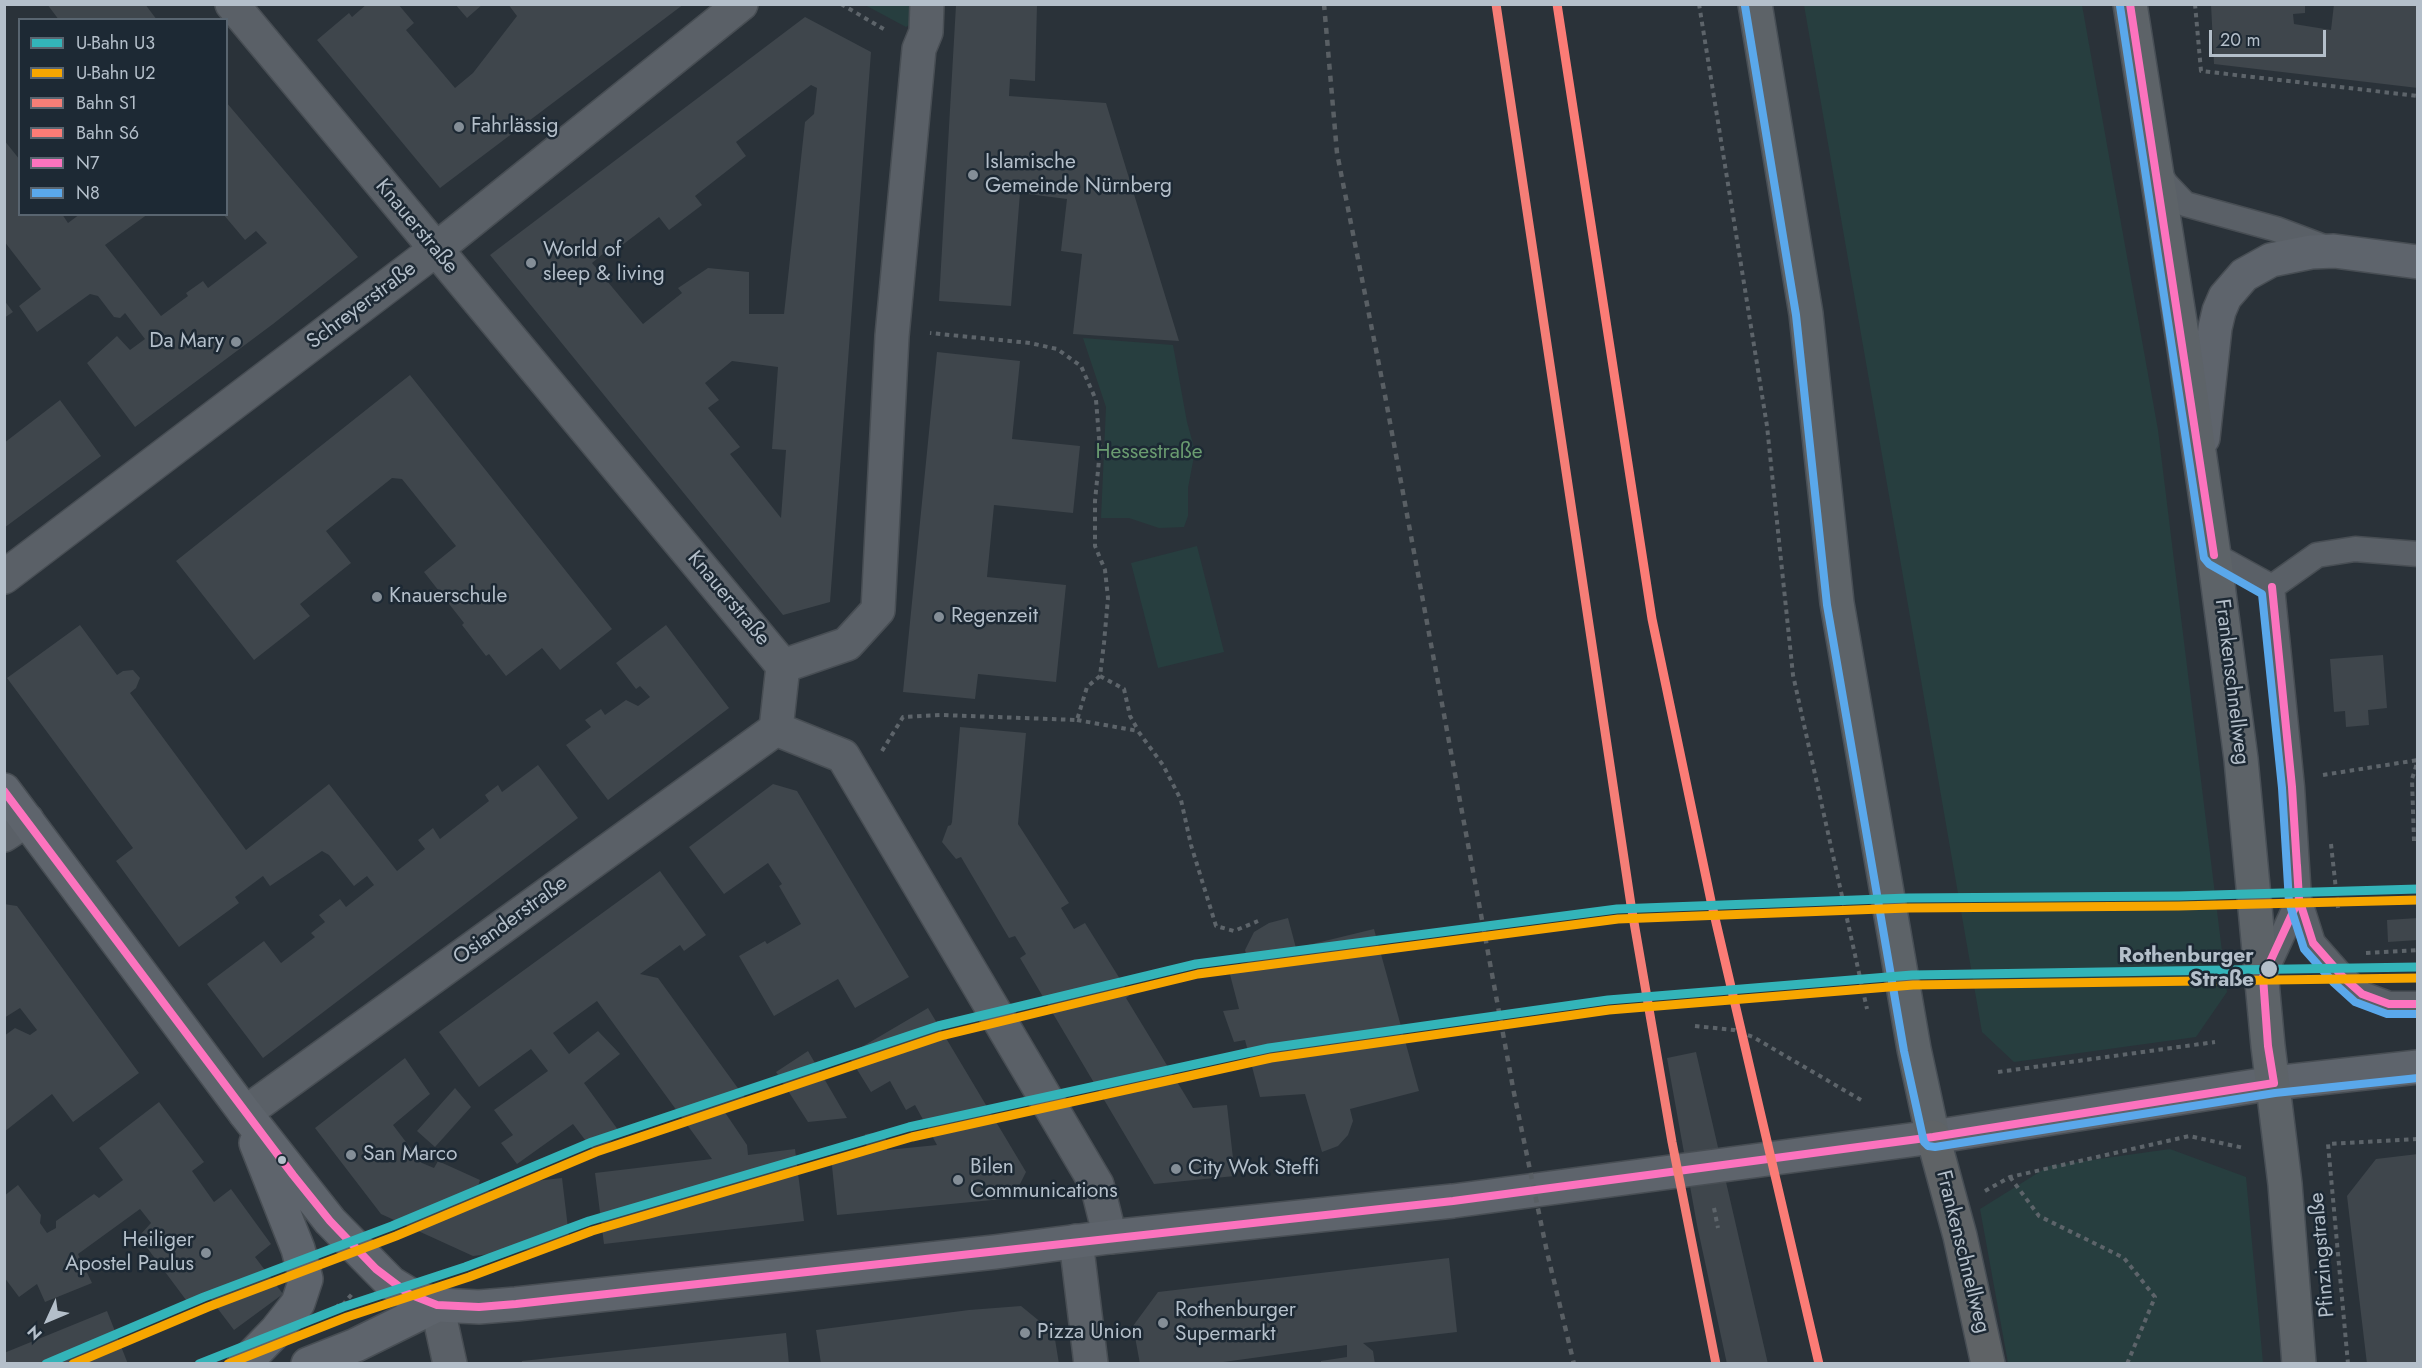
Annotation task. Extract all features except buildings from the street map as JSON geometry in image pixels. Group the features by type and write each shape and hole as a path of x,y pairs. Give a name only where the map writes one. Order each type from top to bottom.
{"highway":[{"name":"Frankenschnellweg","path":"1933,1137 1952,1205 1988,1364"}],"main road":[{"name":"Frankenschnellweg","path":"1755,4 1806,314 1837,603 1910,1025 1933,1137"},
{"name":"Frankenschnellweg","path":"2130,4 2214,555 2241,759 2268,1046 2285,1184 2299,1364"},
{"path":"2200,460 2215,328 2225,297 2236,282 2261,264 2291,255 2334,251 2418,262"},
{"path":"4,790 16,827 330,1221 376,1269 409,1294 437,1305 479,1307 516,1304 1453,1201 1933,1137 2274,1083 2418,1067"},
{"path":"244,1364 276,1331 298,1303 306,1280 298,1250 245,1113"},
{"path":"308,1364 437,1305"}],"street":[{"name":"Knauerstraße","path":"232,4 783,666 776,729"},
{"name":"Schreyerstraße","path":"4,577 435,250 741,4"},
{"path":"783,666 847,644 878,610 892,336 918,49 926,32 927,4"},
{"path":"776,729 843,756 1097,1185 1110,1237"},
{"name":"Osianderstraße","path":"245,1113 776,729"},
{"path":"1076,1241 1091,1364"},
{"path":"437,1305 450,1364"}],"lane":[{"path":"2154,166 2166,184 2185,204 2276,229 2334,251"},
{"path":"2272,587 2317,555 2355,549 2418,554"},
{"path":"2214,555 2272,587"},
{"path":"2272,587 2292,787 2299,899 2313,943 2342,976 2362,993 2389,1004 2418,1004"},
{"path":"2263,977 2299,899"}],"path":[{"path":"841,4 918,49"},
{"path":"1699,4 1767,426 1793,675 1868,1013"},
{"path":"2195,4 2201,71 2418,96"},
{"path":"892,336 938,333 1030,343 1057,349 1081,366 1096,400 1100,450 1095,501 1095,546 1105,570 1107,598 1100,676 1087,687 1077,720"},
{"path":"1100,676 1124,689 1130,716 1163,765 1181,800 1191,845 1216,926 1234,931 1258,921"},
{"path":"860,784 903,717 941,715 1077,720 1138,731"},
{"path":"2324,786 2323,775 2418,760 2412,779 2414,841"},
{"path":"2331,841 2340,920"},
{"path":"2365,953 2418,950"},
{"path":"1695,1026 1734,1030 1753,1037 1861,1100"},
{"path":"1998,1072 2215,1042"},
{"path":"1952,1205 1978,1195 2010,1178 2189,1136 2245,1148"},
{"name":"Pfinzingstraße","path":"2348,1364 2328,1144 2418,1139"},
{"path":"2010,1178 2039,1216 2124,1258 2155,1296 2127,1364"},
{"path":"1714,1208 1718,1228"}],"green space":[{"path":"865,5 915,5 915,22 906,27"},
{"path":"1804,5 2082,5 2158,430 2227,992 2196,1037 2014,1062 1982,1032"},
{"name":"Hessestraße","path":"1083,338 1173,345 1187,422 1195,451 1188,488 1188,516 1184,527 1159,528 1129,518 1101,518 1106,407"},
{"path":"1197,546 1224,652 1158,668 1131,563"},
{"path":"2170,1149 2246,1177 2263,1363 2008,1363 1980,1209 2049,1166"}],"railway":[{"path":"1324,4 1337,153 1384,390 1514,1093 1547,1252 1574,1364"}],"metro line":[{"name":"U3","path":"46,1364 204,1297 392,1226 592,1142 938,1026 1196,964 1617,909 1908,898 2179,896 2418,889"},
{"name":"U2","path":"73,1364 208,1307 396,1236 596,1152 941,1036 1198,974 1618,919 1908,908 2179,906 2418,900"},
{"name":"U3","path":"199,1364 343,1307 465,1267 589,1221 909,1127 1269,1048 1608,1000 1912,975 2418,967"},
{"name":"U2","path":"228,1364 347,1317 469,1277 592,1231 912,1137 1271,1058 1609,1010 1913,985 2418,978"}],"rail line":[{"name":"S1","path":"1496,4 1631,905 1672,1142 1716,1364"},
{"name":"S6","path":"1557,4 1652,619 1711,901 1819,1364"}],"transit line":[{"name":"N7","path":"2130,4 2214,555"},
{"name":"N8","path":"1745,6 1796,315 1827,605 1904,1051 1924,1142 1928,1146 1935,1147 2275,1093 2418,1078"},
{"name":"N8","path":"2120,6 2204,558 2209,564 2262,594 2282,788 2289,902 2304,949 2334,983 2355,1002 2387,1014 2418,1014"},
{"name":"N7","path":"4,791 293,1175 330,1221 376,1269 409,1294 437,1305 479,1307 516,1304 1453,1201 1933,1137 2274,1083 2268,1046 2263,977 2299,899 2292,787 2272,587"},
{"name":"N7","path":"2297,865 2299,899 2313,943 2342,976 2362,994 2389,1004 2418,1004"}],"place":[{"name":"Fahrlässig","path":"459,127"},
{"name":"Islamische Gemeinde Nürnberg","path":"973,175"},
{"name":"World of sleep & living","path":"531,263"},
{"name":"Da Mary","path":"236,342"},
{"name":"Knauerschule","path":"377,597"},
{"name":"Regenzeit","path":"939,617"},
{"name":"Rothenburger Straße","path":"2269,969"},
{"name":"San Marco","path":"351,1155"},
{"name":"City Wok Steffi","path":"1176,1169"},
{"name":"Bilen Communications","path":"958,1180"},
{"name":"Heiliger Apostel Paulus","path":"206,1253"},
{"name":"Rothenburger Supermarkt","path":"1163,1323"},
{"name":"Pizza Union","path":"1025,1333"}]}
